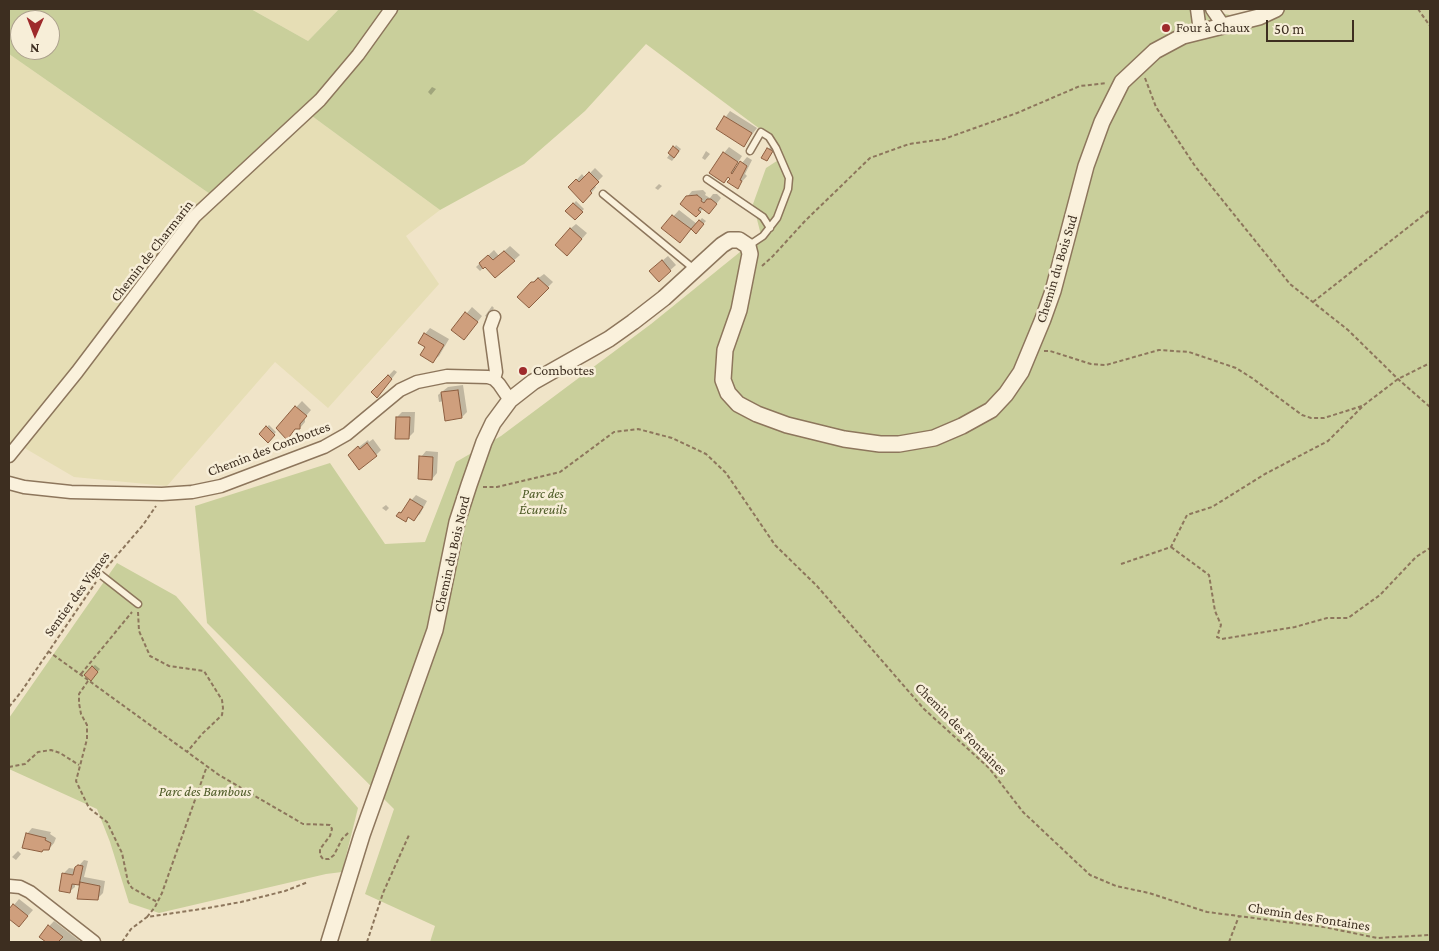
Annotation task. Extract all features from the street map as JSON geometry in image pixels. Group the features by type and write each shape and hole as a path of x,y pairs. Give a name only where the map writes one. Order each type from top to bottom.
{"street":[{"name":"Chemin de Charmarin","path":"9,456 78,372 195,216 320,100 358,55 391,9"},
{"path":"1197,9 1200,31"},
{"path":"1212,9 1223,25"},
{"name":"Chemin du Bois Sud","path":"749,250 739,310 725,350 722,380 728,393 738,404 757,414 787,425 844,439 880,444 899,444 934,438 962,426 991,410 1006,394 1021,372 1053,291 1086,166 1102,122 1122,82 1155,51 1183,36 1259,17 1276,9"},
{"name":"Chemin du Bois Nord","path":"329,942 362,835 435,630 457,522 484,442 493,423 510,400 533,382 609,339 633,322 664,298 722,244 730,240 738,240 749,250"},
{"path":"494,317 490,328 496,372 494,378 510,400"},
{"name":"Chemin des Combottes","path":"9,483 24,487 71,492 162,494 192,492 221,486 324,447 347,434 409,385 447,376 481,375 494,378"},
{"path":"9,886 20,887 30,892 94,942"}],"lane":[{"path":"749,250 770,228 782,209 789,178 769,137 761,132 750,151"},
{"path":"707,179 763,218 770,228"},
{"path":"604,194 695,270"},
{"path":"101,575 138,604"}],"path":[{"path":"1418,9 1430,26"},
{"path":"1141,63 1156,107 1195,166 1290,284 1348,330 1430,407"},
{"path":"746,277 749,277 774,256 805,221 870,158 909,144 944,139 1017,113 1080,86 1122,82"},
{"path":"1312,302 1430,210"},
{"path":"1026,359 1039,351 1050,351 1091,364 1106,365 1159,350 1188,352 1236,368 1302,415 1311,418 1324,418 1364,405"},
{"path":"1121,564 1171,548 1187,515 1212,507 1265,474 1328,441 1364,405 1398,379 1430,363"},
{"name":"Chemin des Fontaines","path":"469,485 474,487 497,487 560,472 614,432 638,429 672,438 706,454 726,473 775,544 817,586 924,709 989,768 1023,812 1090,875 1116,886 1149,893 1207,912 1324,927 1377,938 1430,935"},
{"name":"Sentier des Vignes","path":"9,707 101,575 143,525 162,494"},
{"path":"1171,548 1209,575 1215,611 1220,626 1217,637 1222,639 1295,627 1327,618 1348,618 1380,595 1416,557 1430,548"},
{"path":"81,675 138,604"},
{"path":"138,604 139,632 150,656 169,666 204,671 222,700 222,714 187,752"},
{"path":"48,651 219,775 303,824 330,825 332,829 330,836 320,849 320,855 324,859 329,859 334,855 347,833 351,832 362,835"},
{"path":"88,680 80,694 79,703 86,726 87,739 76,781 88,808 107,822 122,852 128,882 132,888 158,902"},
{"path":"9,767 24,764 38,752 51,750 60,753 79,765"},
{"path":"122,942 131,929 147,917 158,902 207,766"},
{"path":"367,942 383,893 410,835"},
{"path":"147,917 241,902 285,891 308,882"},
{"path":"1230,942 1239,916"}],"shaded area":[{"path":"251,9 339,9 308,41"},
{"path":"9,54 10,60 18,60 210,194 301,108 440,210 406,236 439,284 328,408 275,362 167,486 74,477 16,443 9,451"}],"green space":[{"name":"Parc des Écureuils","path":"9,9 251,9 308,41 339,9 1215,9 1235,16 1265,9 1430,9 1430,942 430,942 435,926 365,894 394,809 207,623 195,506 330,463 385,544 425,542 456,462 501,436 651,324 761,235 753,204 766,168 783,157 776,141 646,44 585,111 524,164 440,210 301,108 210,194 18,60 60,60 60,10 10,10 10,55"},
{"name":"Parc des Bambous","path":"117,563 176,596 358,808 342,872 326,874 159,913 129,903 110,842 97,809 9,769 9,718"}],"building":[{"path":"724,116 752,133 744,147 716,129"},
{"path":"673,146 679,151 674,158 668,153"},
{"path":"767,148 773,151 767,161 761,158"},
{"path":"723,152 738,162 732,174 740,161 747,166 738,189 727,182 730,179 728,177 724,183 709,173"},
{"path":"589,172 599,182 590,191 592,193 583,203 568,187 576,179 579,182"},
{"path":"697,195 704,203 707,199 711,199 717,204 709,214 700,207 698,210 701,212 696,217 680,204 686,196"},
{"path":"573,203 583,212 575,220 565,211"},
{"path":"672,215 691,229 680,243 661,228"},
{"path":"699,220 704,224 696,234 691,229"},
{"path":"570,228 582,239 567,256 555,245"},
{"path":"504,251 515,261 495,278 485,267 483,269 479,263 488,255 493,260"},
{"path":"662,260 671,271 659,282 649,271"},
{"path":"538,278 549,288 529,308 517,297 531,282"},
{"path":"465,312 478,322 464,340 451,330"},
{"path":"424,333 444,345 433,363 420,355 425,347 418,343"},
{"path":"388,375 392,379 377,398 371,392"},
{"path":"458,390 462,418 445,421 441,392"},
{"path":"295,406 307,416 300,424 300,429 295,429 287,440 276,428"},
{"path":"396,417 410,417 409,439 395,439"},
{"path":"266,426 275,435 268,443 259,434"},
{"path":"367,443 377,456 359,470 348,455 358,446 360,449"},
{"path":"419,456 433,457 432,480 418,479"},
{"path":"410,499 423,507 414,521 408,517 406,522 396,516 399,512 401,513"},
{"path":"92,666 98,672 91,681 84,675"},
{"path":"26,833 46,838 45,840 51,843 49,850 43,850 42,852 22,848"},
{"path":"78,865 83,866 79,885 72,884 70,893 59,891 62,873 73,875 75,867"},
{"path":"80,882 100,886 98,900 77,899"},
{"path":"13,904 28,916 19,927 9,919 9,909"},
{"path":"48,925 63,937 58,942 46,942 39,937"}],"place":[{"name":"Four à Chaux","path":"1166,28"},
{"name":"Combottes","path":"523,371"}]}
